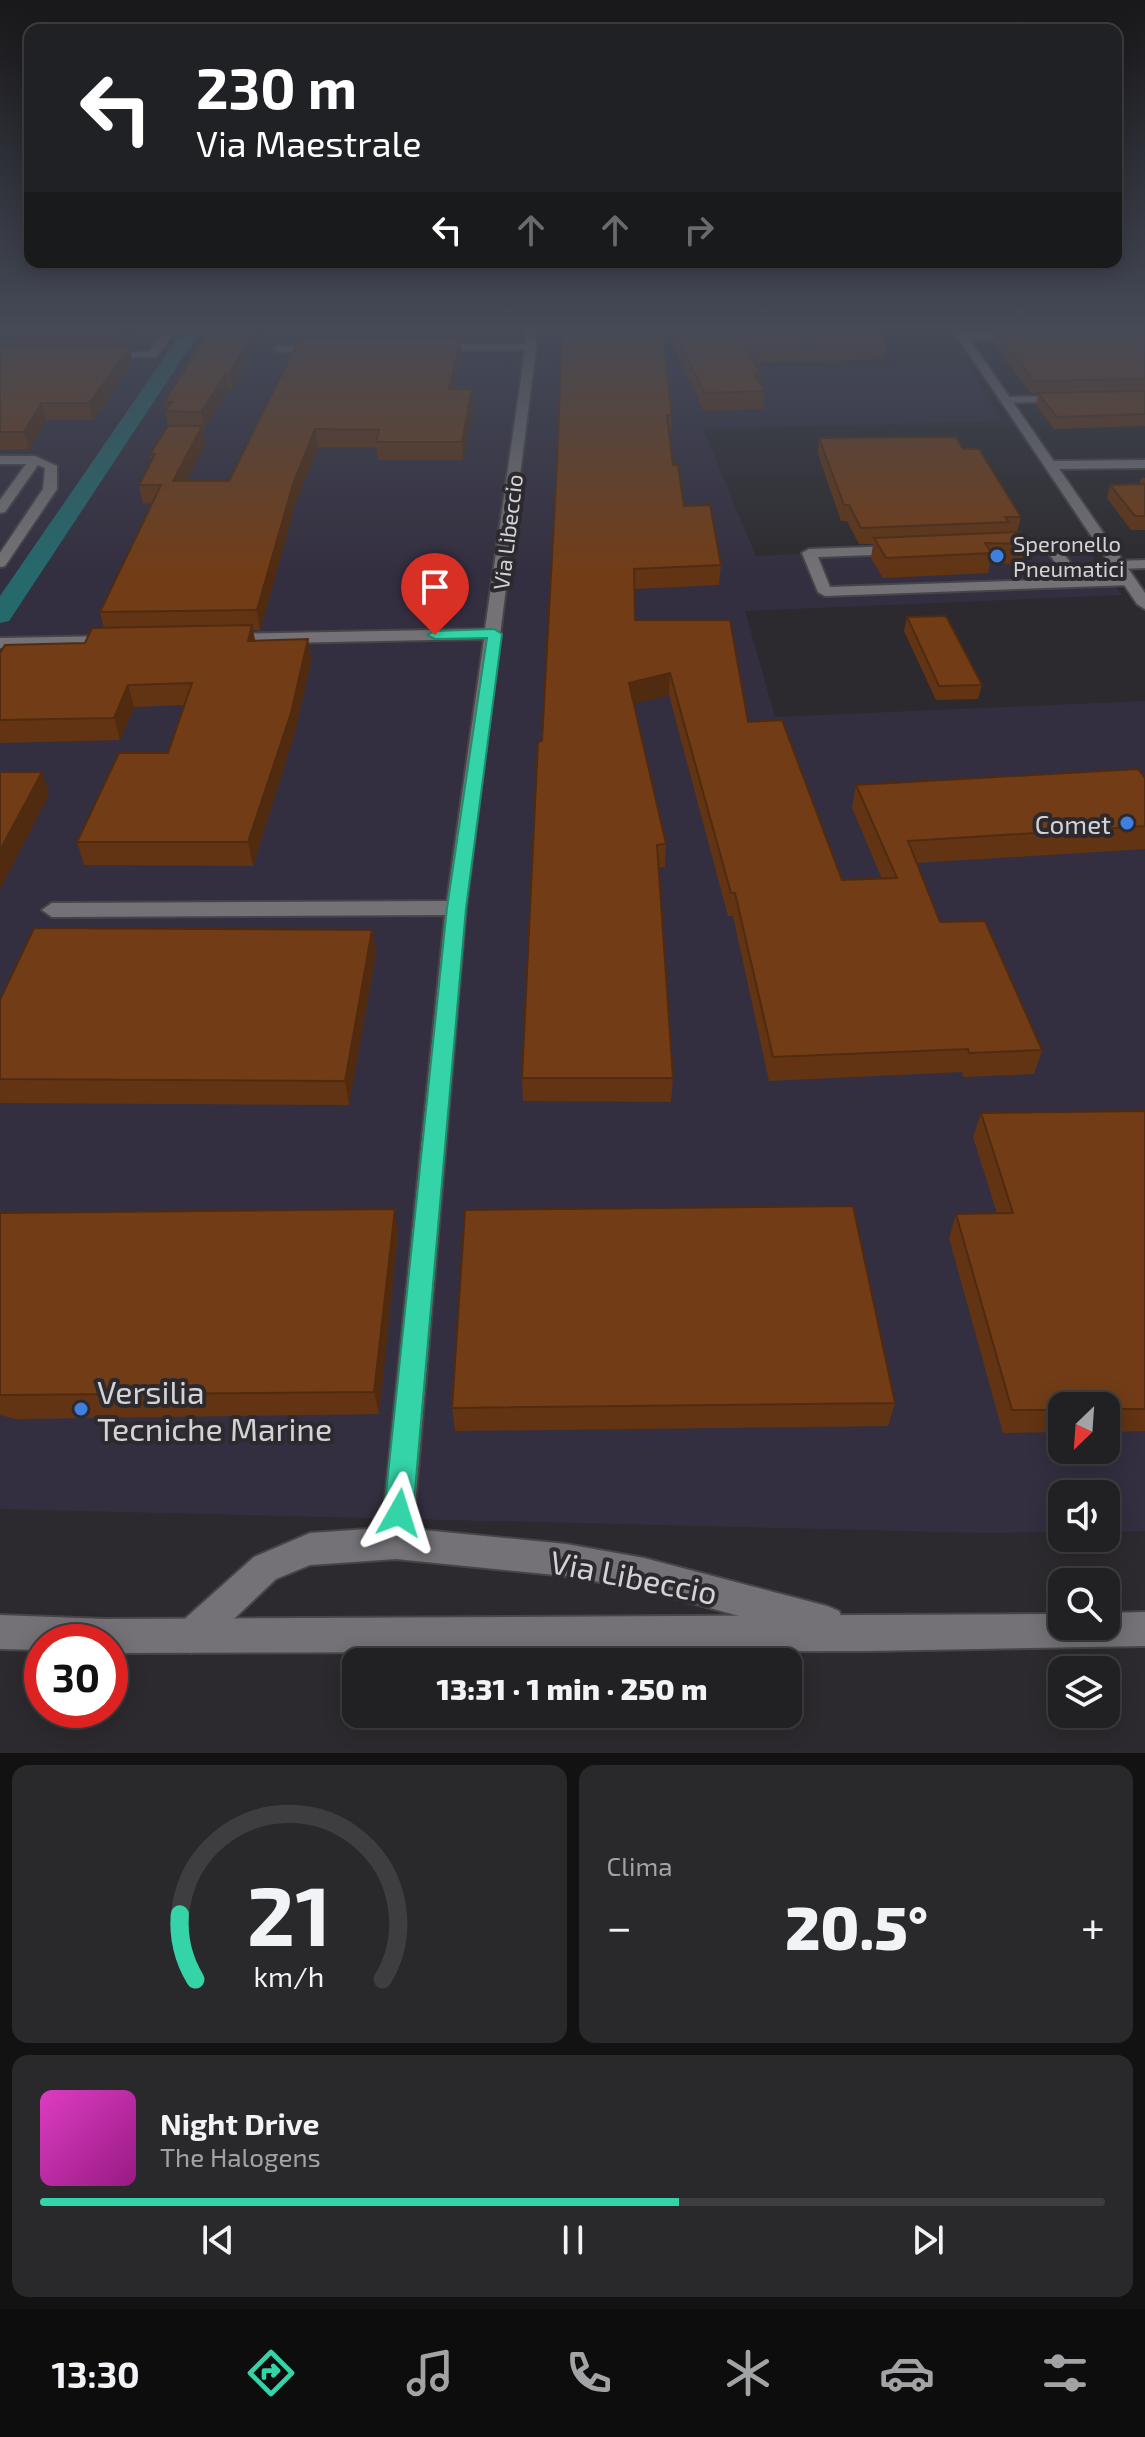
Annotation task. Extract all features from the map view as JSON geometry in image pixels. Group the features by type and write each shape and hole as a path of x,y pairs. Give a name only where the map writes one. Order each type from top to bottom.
{"street":[{"name":"Via Libeccio","path":"396,1543 456,908 522,412"},
{"path":"1014,412 1145,604"},
{"path":"0,460 35,460 51,466 50,489 0,563"},
{"path":"0,509 35,460"},
{"path":"1052,465 1145,464"},
{"path":"0,482 51,482"},
{"path":"989,546 1049,544 1077,582"},
{"path":"914,549 809,553 825,592 1130,581"},
{"path":"1118,565 1145,564"},
{"path":"217,639 494,634"},
{"path":"0,643 124,640"},
{"path":"52,910 456,908"},
{"name":"Via Libeccio","path":"191,1636 265,1568 310,1549 396,1543 566,1560 644,1574 868,1634"},
{"path":"0,1632 191,1636 868,1634 1145,1629"}],"shaded area":[{"path":"0,412 997,412 1003,421 703,429 756,556 1081,541 1122,595 745,611 775,717 1145,701 1145,1531 1120,1532 1120,1480 1048,1480 1048,1532 0,1509"}],"building":[{"path":"0,412 36,412 24,432 0,432"},
{"path":"263,412 468,412 462,442 376,442 379,430 315,429 293,484 257,610 100,612 161,485 139,485 155,454 150,454 168,426 202,426 173,481 229,481"},
{"path":"559,412 672,412 672,415 667,415 673,465 678,465 684,506 710,505 721,565 634,569 635,620 730,620 748,722 782,720 842,880 897,878 856,785 1138,769 1145,778 1145,826 908,841 940,922 985,921 1042,1050 969,1053 968,1049 773,1057 735,893 731,893 670,673 629,683 666,844 657,845 673,1078 522,1078 538,742 542,741"},
{"path":"1053,412 1145,412 1145,414 1057,417"},
{"path":"956,437 963,449 979,449 1021,517 1005,517 1009,522 861,528 849,505 844,505 819,438"},
{"path":"1145,484 1145,516 1135,516 1110,485"},
{"path":"1020,532 1029,544 985,543 992,553 886,558 874,538"},
{"path":"946,616 982,685 939,686 907,617"},
{"path":"252,625 248,641 308,639 291,713 248,842 77,842 119,753 168,753 192,683 128,685 114,718 0,720 0,653 5,645 85,643 92,628"},
{"path":"0,772 42,772 0,850"},
{"path":"34,928 372,930 345,1081 0,1079 0,1000"},
{"path":"1145,1111 1145,1409 1120,1409 1120,1392 1048,1392 1048,1410 1012,1410 956,1214 1013,1213 981,1113"},
{"path":"853,1206 895,1403 452,1408 465,1210"},
{"path":"395,1209 374,1392 0,1395 0,1213"}],"waterway":[{"path":"0,615 137,412"}],"place":[{"name":"Speronello Pneumatici","path":"997,556"},
{"name":"Comet","path":"1127,823"},
{"name":"Versilia Tecniche Marine","path":"81,1409"}],"route":[{"path":"399,1513 456,908 494,634 435,635"}]}
